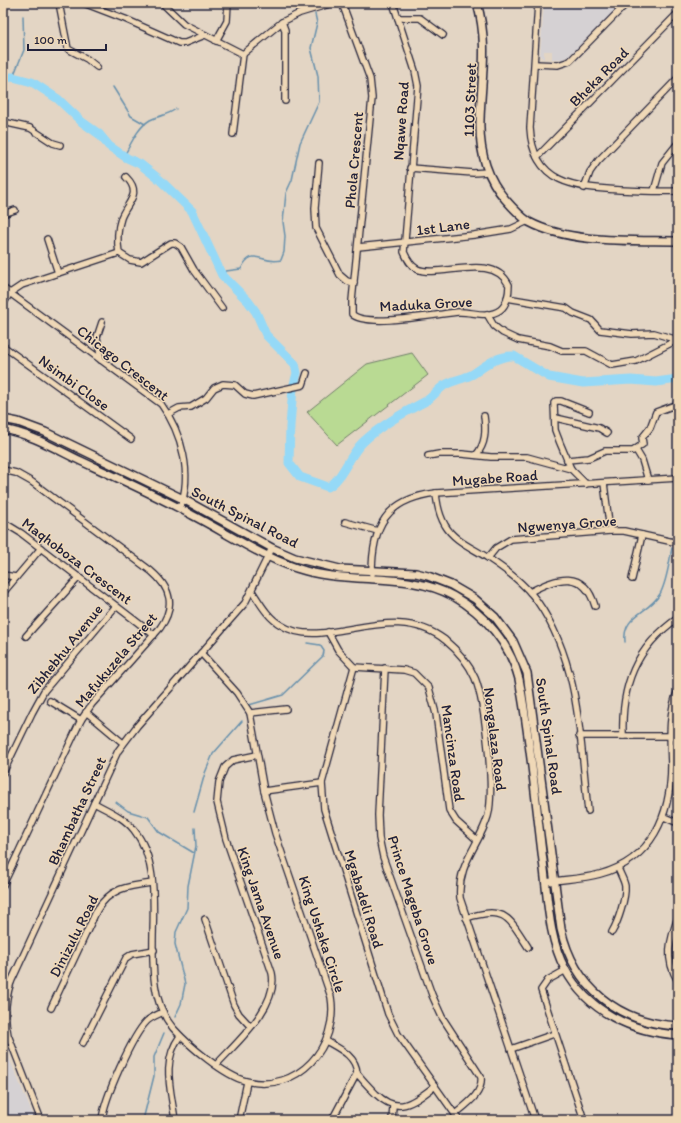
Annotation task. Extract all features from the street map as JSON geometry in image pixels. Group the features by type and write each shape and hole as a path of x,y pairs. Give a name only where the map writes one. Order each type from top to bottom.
{"street":[{"path":"60,3 68,49 87,59 97,67"},
{"path":"162,3 178,19 216,41 243,54"},
{"path":"216,41 227,21 228,3"},
{"path":"233,134 243,54 282,22 300,13 333,3"},
{"name":"Phola Crescent","path":"342,3 372,86 352,314 361,319"},
{"name":"Nqawe Road","path":"393,3 415,71 418,86 404,244"},
{"name":"1103 Street","path":"477,3 484,42 480,133 481,148 488,172 500,194 528,221 543,228 574,237 678,241"},
{"path":"538,3 530,128 532,146 542,166 558,180 584,188 654,192 678,191"},
{"path":"534,64 558,65 570,61 627,3"},
{"path":"86,4 179,43 185,43 205,35"},
{"name":"Bheka Road","path":"537,156 678,13"},
{"path":"398,18 420,18 443,35"},
{"path":"282,22 285,30 285,101"},
{"path":"584,188 590,172 598,161 678,78"},
{"path":"3,122 30,128 53,143 60,145"},
{"path":"654,192 662,163 678,143"},
{"path":"319,163 315,208 316,228 340,275 354,283"},
{"path":"410,168 473,173 488,172"},
{"path":"119,253 119,226 121,218 133,197 134,188 132,182 126,177"},
{"path":"3,214 15,210"},
{"name":"1st Lane","path":"358,247 404,244 511,229 528,221"},
{"path":"47,239 58,273"},
{"path":"119,253 130,260 141,262 171,243 179,244 194,270 222,308"},
{"path":"404,244 407,258 411,265 418,269 428,271 471,267 497,272 506,279 509,285 507,298 566,308 573,313 591,320 600,330 632,334 654,333 678,340"},
{"path":"3,304 10,293 22,285 119,253"},
{"name":"Chicago Crescent","path":"3,288 161,404 168,414 177,434 186,468 187,482 184,499 180,508"},
{"name":"Maduka Grove","path":"361,319 413,318 458,312 487,314 500,310 507,298"},
{"path":"487,314 494,326 503,334 518,340 550,346 562,351 586,351 612,365 636,361 678,340"},
{"path":"102,322 97,337 102,360"},
{"name":"Nsimbi Close","path":"3,346 131,439"},
{"path":"168,414 179,408 191,407 206,398 214,388 223,384 235,385 250,396 256,396 274,390 303,385 307,373"},
{"path":"571,469 556,433 554,403 557,401 589,412"},
{"path":"568,460 588,458 608,450 636,450 642,446 642,438 648,432 656,412 678,404"},
{"path":"476,455 482,448 485,434 484,416"},
{"path":"556,418 598,428 607,433"},
{"name":"South Spinal Road","path":"3,419 18,422 45,432 184,499 272,548 295,558 322,565 372,571 416,573 428,576 452,585 486,608 513,641 527,673 531,692 554,881 563,940 573,964 583,979 601,998 626,1014 652,1023 678,1026"},
{"name":"South Spinal Road","path":"3,429 47,444 180,508 268,556 306,571 333,577 418,583 443,591 469,606 481,616 506,647 516,670 522,695 554,938 566,970 583,992 604,1012 642,1030 678,1035"},
{"path":"636,450 642,460 648,480"},
{"path":"428,456 443,454 527,457 571,469 587,484"},
{"name":"Mafukuzela Street","path":"3,470 16,473 32,482 119,547 160,580 169,597 170,609 166,621 86,712 81,720 3,885"},
{"name":"Mugabe Road","path":"372,580 374,546 378,531 386,515 399,504 413,497 436,493 678,478"},
{"path":"604,483 610,531"},
{"path":"436,493 439,511 448,530 459,540 516,578 530,592 551,625 567,660 574,692 588,811"},
{"name":"Maqhoboza Crescent","path":"3,522 21,533 79,576 154,635"},
{"path":"345,522 378,531"},
{"name":"Ngwenya Grove","path":"488,558 496,548 512,539 610,531 642,535 678,543"},
{"path":"632,580 642,535"},
{"path":"3,593 41,548"},
{"name":"Bhambatha Street","path":"41,1120 8,1034 6,1023 6,1005 11,982 123,743 241,608 252,591 272,548"},
{"path":"3,574 16,577"},
{"path":"26,636 79,576"},
{"path":"530,592 554,580 574,581 588,588 595,606"},
{"name":"Nongalaza Road","path":"252,591 275,622 286,629 309,633 328,632 370,625 406,624 424,629 444,640 463,659 474,677 479,693 491,777 491,796 489,811 477,840 464,865 460,879 460,898 535,1120"},
{"name":"Zibhebhu Avenue","path":"3,774 44,691 116,606"},
{"path":"622,736 623,703 628,681 636,662 654,639 678,618"},
{"path":"328,632 338,650 354,666"},
{"name":"King Ushaka Circle","path":"94,803 123,820 134,830 146,852 152,883 156,990 163,1012 180,1036 216,1066 230,1075 247,1082 272,1082 297,1074 308,1066 317,1057 330,1030 332,1014 330,997 275,833 264,791 250,713 237,693 201,653"},
{"name":"Mancinza Road","path":"354,666 404,670 414,673 429,688 436,714 449,810 456,821 477,840"},
{"name":"Mgabadeli Road","path":"354,666 322,783 324,809 388,1014 398,1034 459,1120"},
{"name":"Prince Mageba Grove","path":"385,668 378,815 379,838 383,857 432,995 442,1017 481,1077 478,1092 469,1103 455,1114"},
{"path":"546,882 594,876 618,868 643,850 653,836 664,817 670,791 672,706 678,690"},
{"path":"50,701 81,720"},
{"path":"250,713 286,709"},
{"path":"86,712 123,743"},
{"path":"579,736 671,736"},
{"name":"King Jama Avenue","path":"216,1066 263,1012 269,1001 273,988 273,977 226,839 218,809 217,796 223,771 229,762 238,758 257,755"},
{"path":"264,791 322,783"},
{"path":"664,817 678,823"},
{"path":"612,932 618,923 625,891 624,883 618,868"},
{"name":"Dinizulu Road","path":"51,1008 97,910 104,900 111,893 122,888 152,883"},
{"path":"466,918 488,912 503,915 512,922 528,947"},
{"path":"678,917 670,944 668,957 672,970 678,981"},
{"path":"205,919 234,1005 239,1014 250,1026"},
{"path":"84,1043 126,958 132,954 154,950"},
{"path":"566,970 548,980 541,990 554,1034 583,1117"},
{"path":"3,980 11,982"},
{"path":"102,1120 110,1090 141,1028 150,1018 163,1012"},
{"path":"511,1049 554,1034"},
{"path":"175,1120 168,1066 172,1048 180,1036"},
{"path":"326,1041 351,1058 356,1064 357,1073 332,1120"},
{"path":"357,1073 381,1099 393,1106 409,1104 434,1086"},
{"path":"239,1120 247,1082"},
{"path":"392,1120 393,1106"}],"shaded area":[{"path":"544,3 622,3 569,56 563,59 552,59 552,51 544,51 544,59 540,56"},
{"path":"3,1034 6,1051 35,1120 3,1120"}],"green space":[{"path":"412,353 428,375 337,445 307,412 367,364"}],"waterway":[{"path":"222,275 226,271 241,269 245,262 250,258 258,257 274,261 281,260 284,252 285,236 283,222 286,193 292,180 300,143 319,102 318,76 311,48 317,23 315,14"},
{"path":"13,77 24,50 23,16"},
{"path":"3,78 13,77 32,82 58,99 82,122 99,134 109,146 127,158 140,164 159,179 192,211 222,275 248,301 256,312 266,335 295,364 297,373 293,388 289,463 300,477 328,487 333,484 342,473 358,447 377,430 393,419 429,399 445,385 470,376 497,359 503,357 514,356 549,377 583,383 631,380 656,382 678,379"},
{"path":"113,87 131,116 145,124"},
{"path":"124,156 135,136 145,123 176,109"},
{"path":"673,539 678,525"},
{"path":"625,642 625,633 632,620 655,601 660,594 666,578 672,548"},
{"path":"249,705 283,695 323,656 324,651 320,645 307,643"},
{"path":"194,812 205,773 213,754 242,721"},
{"path":"116,802 128,811 148,817 159,832 194,853"},
{"path":"175,1017 181,1004 185,984 175,944 176,932 187,908 188,886 196,846 195,828"},
{"path":"143,1120 154,1076 154,1057 164,1033"}]}
